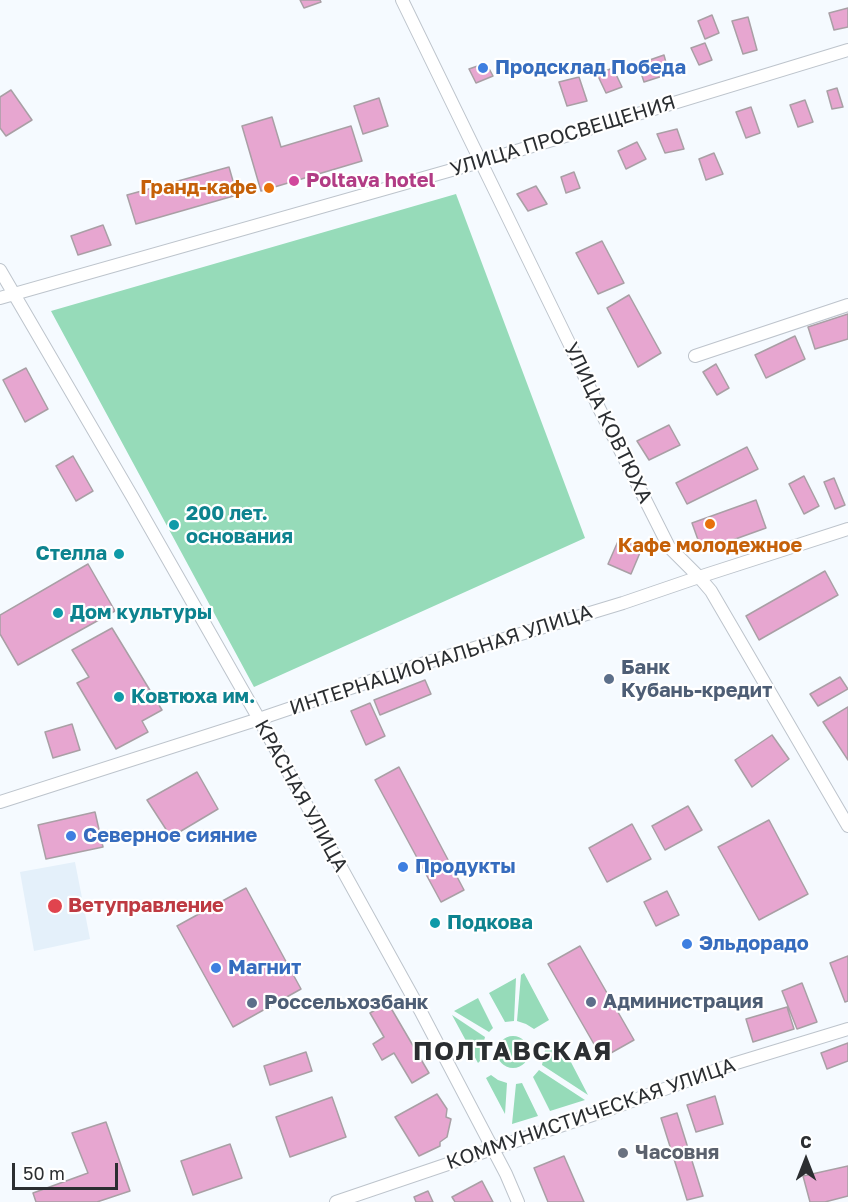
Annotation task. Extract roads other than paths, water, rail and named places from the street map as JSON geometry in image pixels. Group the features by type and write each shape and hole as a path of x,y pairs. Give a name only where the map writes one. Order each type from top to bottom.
{"street":[{"name":"УЛИЦА КОВТЮХА","path":"402,0 669,548 711,591 848,826"},
{"name":"УЛИЦА ПРОСВЕЩЕНИЯ","path":"0,298 480,162 848,50"},
{"name":"КРАСНАЯ УЛИЦА","path":"0,270 259,719 420,1010 493,1149 518,1202"},
{"path":"695,356 848,305"},
{"name":"ИНТЕРНАЦИОНАЛЬНАЯ УЛИЦА","path":"0,802 415,666 623,603 848,530"},
{"name":"КОММУНИСТИЧЕСКАЯ УЛИЦА","path":"336,1202 610,1109 733,1064 848,1029"}],"place":[{"name":"Продсклад Победа","path":"483,68"},
{"name":"Poltava hotel","path":"294,181"},
{"name":"Гранд-кафе","path":"269,188"},
{"name":"Кафе молодежное","path":"710,524"},
{"name":"200 лет. основания","path":"174,525"},
{"name":"Стелла","path":"119,554"},
{"name":"Дом культуры","path":"58,613"},
{"name":"Банк Кубань-кредит","path":"609,679"},
{"name":"Ковтюха им.","path":"119,697"},
{"name":"Северное сияние","path":"71,836"},
{"name":"Продукты","path":"403,867"},
{"name":"Ветуправление","path":"55,906"},
{"name":"Подкова","path":"435,923"},
{"name":"Эльдорадо","path":"687,944"},
{"name":"Магнит","path":"216,968"},
{"name":"Администрация","path":"591,1002"},
{"name":"Россельхозбанк","path":"252,1003"},
{"name":"Часовня","path":"623,1153"}],"district":[{"name":"ПОЛТАВСКАЯ","path":"513,1052"}]}
